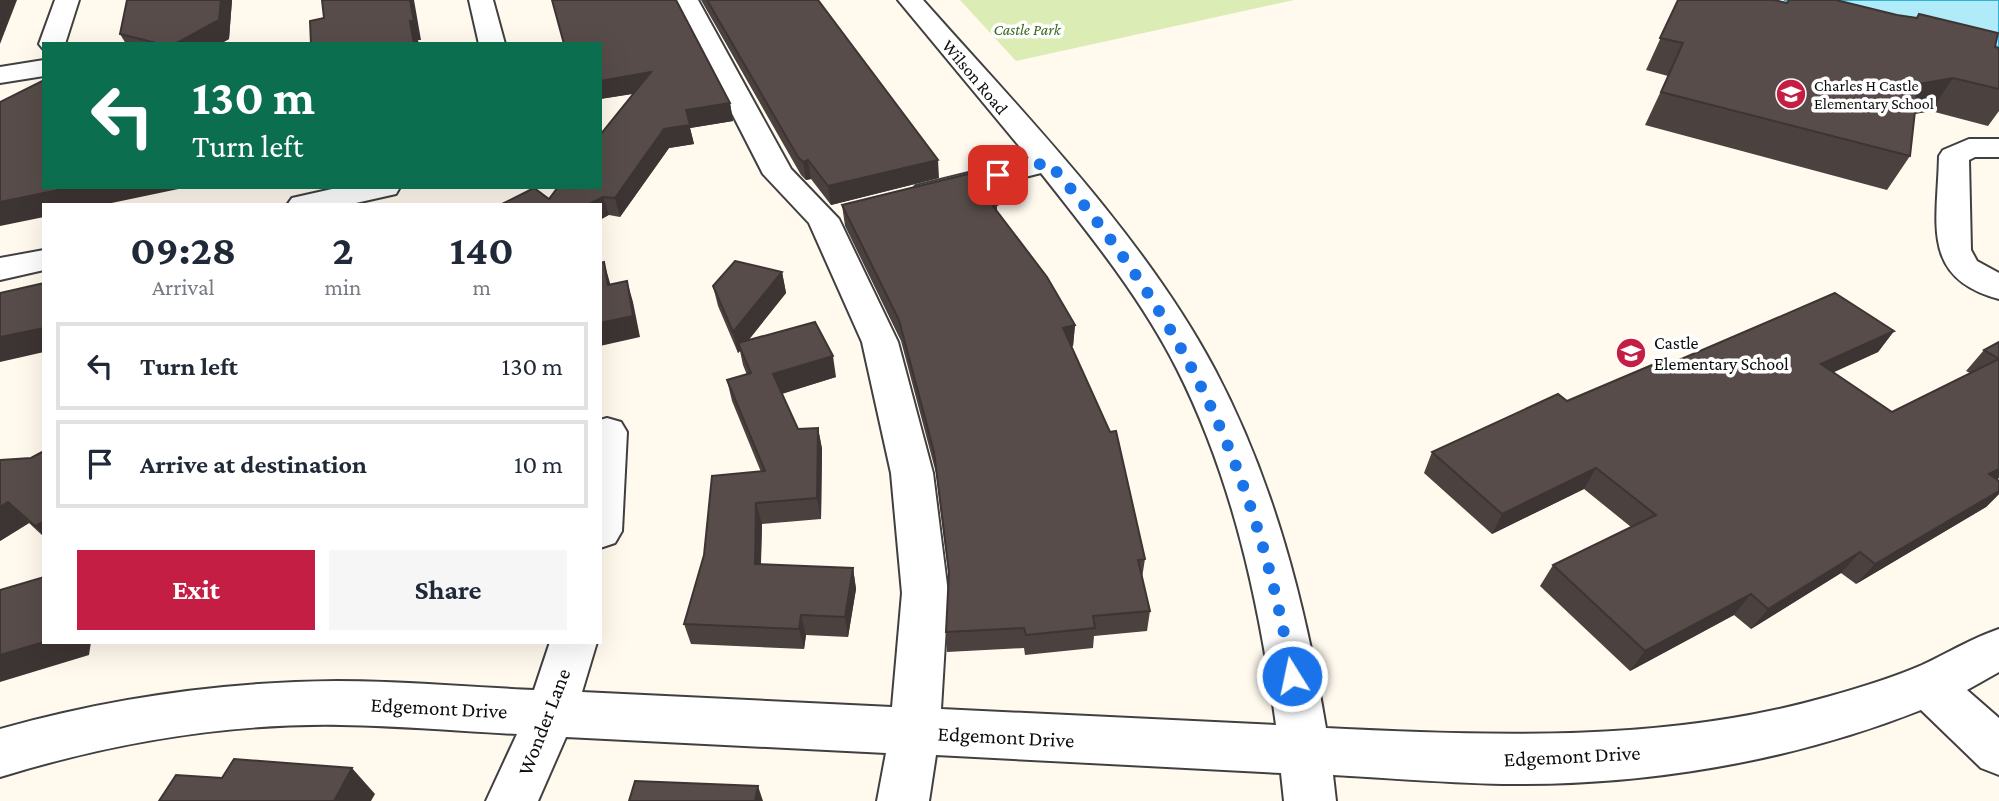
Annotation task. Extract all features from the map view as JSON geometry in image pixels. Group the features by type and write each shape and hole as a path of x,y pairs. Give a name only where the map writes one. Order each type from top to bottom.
{"street":[{"path":"53,42 67,0"},
{"path":"481,0 492,42"},
{"path":"686,0 778,174 837,216 880,342 912,473 925,593 915,732 903,801"},
{"name":"Wilson Road","path":"909,0 1072,190 1164,315 1212,404 1246,486 1279,599 1305,752 1310,801"},
{"path":"0,75 42,68"},
{"path":"1984,148 1954,156 1955,250 1964,268 1999,288"},
{"path":"903,199 1048,162"},
{"path":"312,203 376,189"},
{"path":"0,269 42,260"},
{"path":"602,503 607,432"},
{"name":"Wonder Lane","path":"512,801 551,714 573,644"},
{"name":"Edgemont Drive","path":"0,753 36,741 149,716 254,704 340,703 1305,752 1504,760 1618,757 1725,743 1824,721 1927,685 1999,649"},
{"path":"1927,685 1999,751"}],"green space":[{"name":"Castle Park","path":"960,0 1294,0 1016,61"}],"water":[{"path":"1784,0 1999,0 1999,47"}],"building":[{"path":"127,0 221,0 219,20 179,42 152,42 120,34"},
{"path":"322,0 410,0 414,21 410,21 414,42 311,42 310,21 324,18"},
{"path":"552,0 676,0 730,103 686,110 690,125 664,129 615,198 603,197 591,203 504,203 532,189 549,199 556,189 602,189 602,133 651,72 602,81 602,42 563,42"},
{"path":"707,0 818,0 938,160 828,186 808,160 803,162 798,157"},
{"path":"1678,0 1774,0 1787,3 1789,0 1836,0 1897,15 1917,18 1919,14 1998,33 1995,47 1999,48 1999,89 1953,78 1918,84 1910,156 1661,92 1683,43 1660,38"},
{"path":"42,81 42,189 63,189 0,202 0,102"},
{"path":"972,173 997,205 993,206 1047,277 1075,325 1063,328 1110,432 1116,431 1145,559 1138,560 1150,611 1093,616 1095,628 1026,635 1024,628 946,632 949,572 934,452 899,320 842,205"},
{"path":"735,261 782,272 733,332 713,286"},
{"path":"602,262 608,285 627,281 633,316 602,323"},
{"path":"42,283 42,328 0,337 0,293"},
{"path":"1835,293 1894,331 1821,364 1892,412 1999,359 1999,469 1989,474 1999,481 1999,491 1875,564 1860,552 1768,609 1751,594 1645,651 1553,565 1656,515 1596,468 1502,514 1432,452 1558,394 1567,401 1652,365 1658,369"},
{"path":"815,322 833,356 773,374 798,429 818,428 817,498 756,503 755,564 853,568 845,617 801,615 799,629 684,624 704,555 712,476 765,471 727,380 751,373 738,343"},
{"path":"1999,342 1999,359 1984,350"},
{"path":"42,452 42,522 35,526 8,502 0,507 0,460 31,458"},
{"path":"42,578 42,643 0,655 0,590"},
{"path":"234,759 352,768 334,801 159,801 176,775 222,778"},
{"path":"635,781 758,786 755,801 629,801"}],"place":[{"name":"Charles H Castle Elementary School","path":"1791,94"},
{"name":"Castle Elementary School","path":"1631,353"}],"route":[{"path":"998,175 1048,162 1072,190 1164,315 1212,404 1246,486 1279,599 1292,676"}]}
